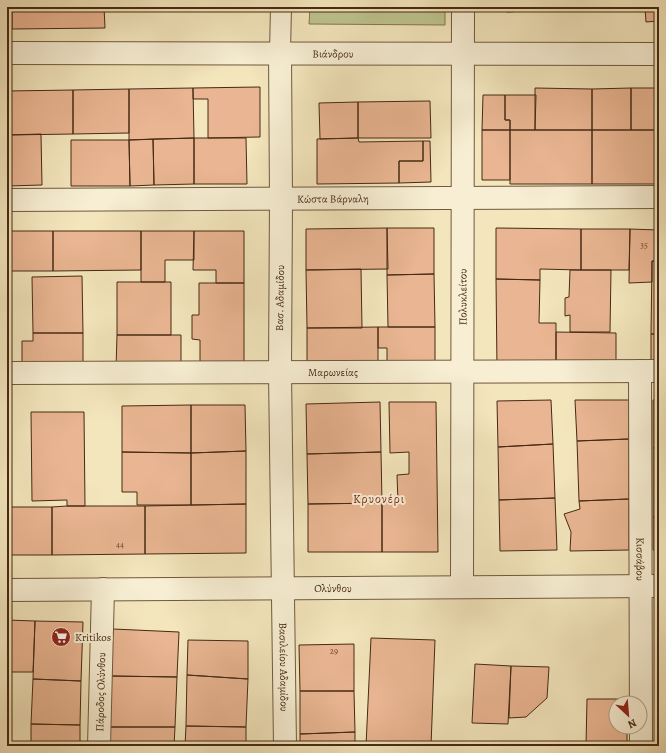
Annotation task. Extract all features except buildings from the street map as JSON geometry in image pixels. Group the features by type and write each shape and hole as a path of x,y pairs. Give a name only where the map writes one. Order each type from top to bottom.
{"street":[{"name":"Βασ. Αδαμίδου","path":"281,7 280,52 282,199 280,372 283,588"},
{"name":"Πολυκλείτου","path":"462,587 461,372 463,7"},
{"name":"Βιάνδρου","path":"7,53 280,52 659,54"},
{"name":"Κώστα Βάρναλη","path":"7,200 659,198"},
{"name":"Μαρωνείας","path":"7,373 650,371"},
{"name":"Κισσάβου","path":"641,746 650,586 650,371"},
{"name":"Ολύνθου","path":"7,590 650,586"},
{"name":"Βασιλείου Αδαμίδου","path":"283,588 285,746"},
{"name":"Πάροδος Ολύνθου","path":"99,746 103,589"}],"green space":[{"path":"310,7 445,7 445,25 309,24"}],"place":[{"name":"Kritikos","path":"61,637"}],"district":[{"name":"Κρυονέρι","path":"379,499"}]}
